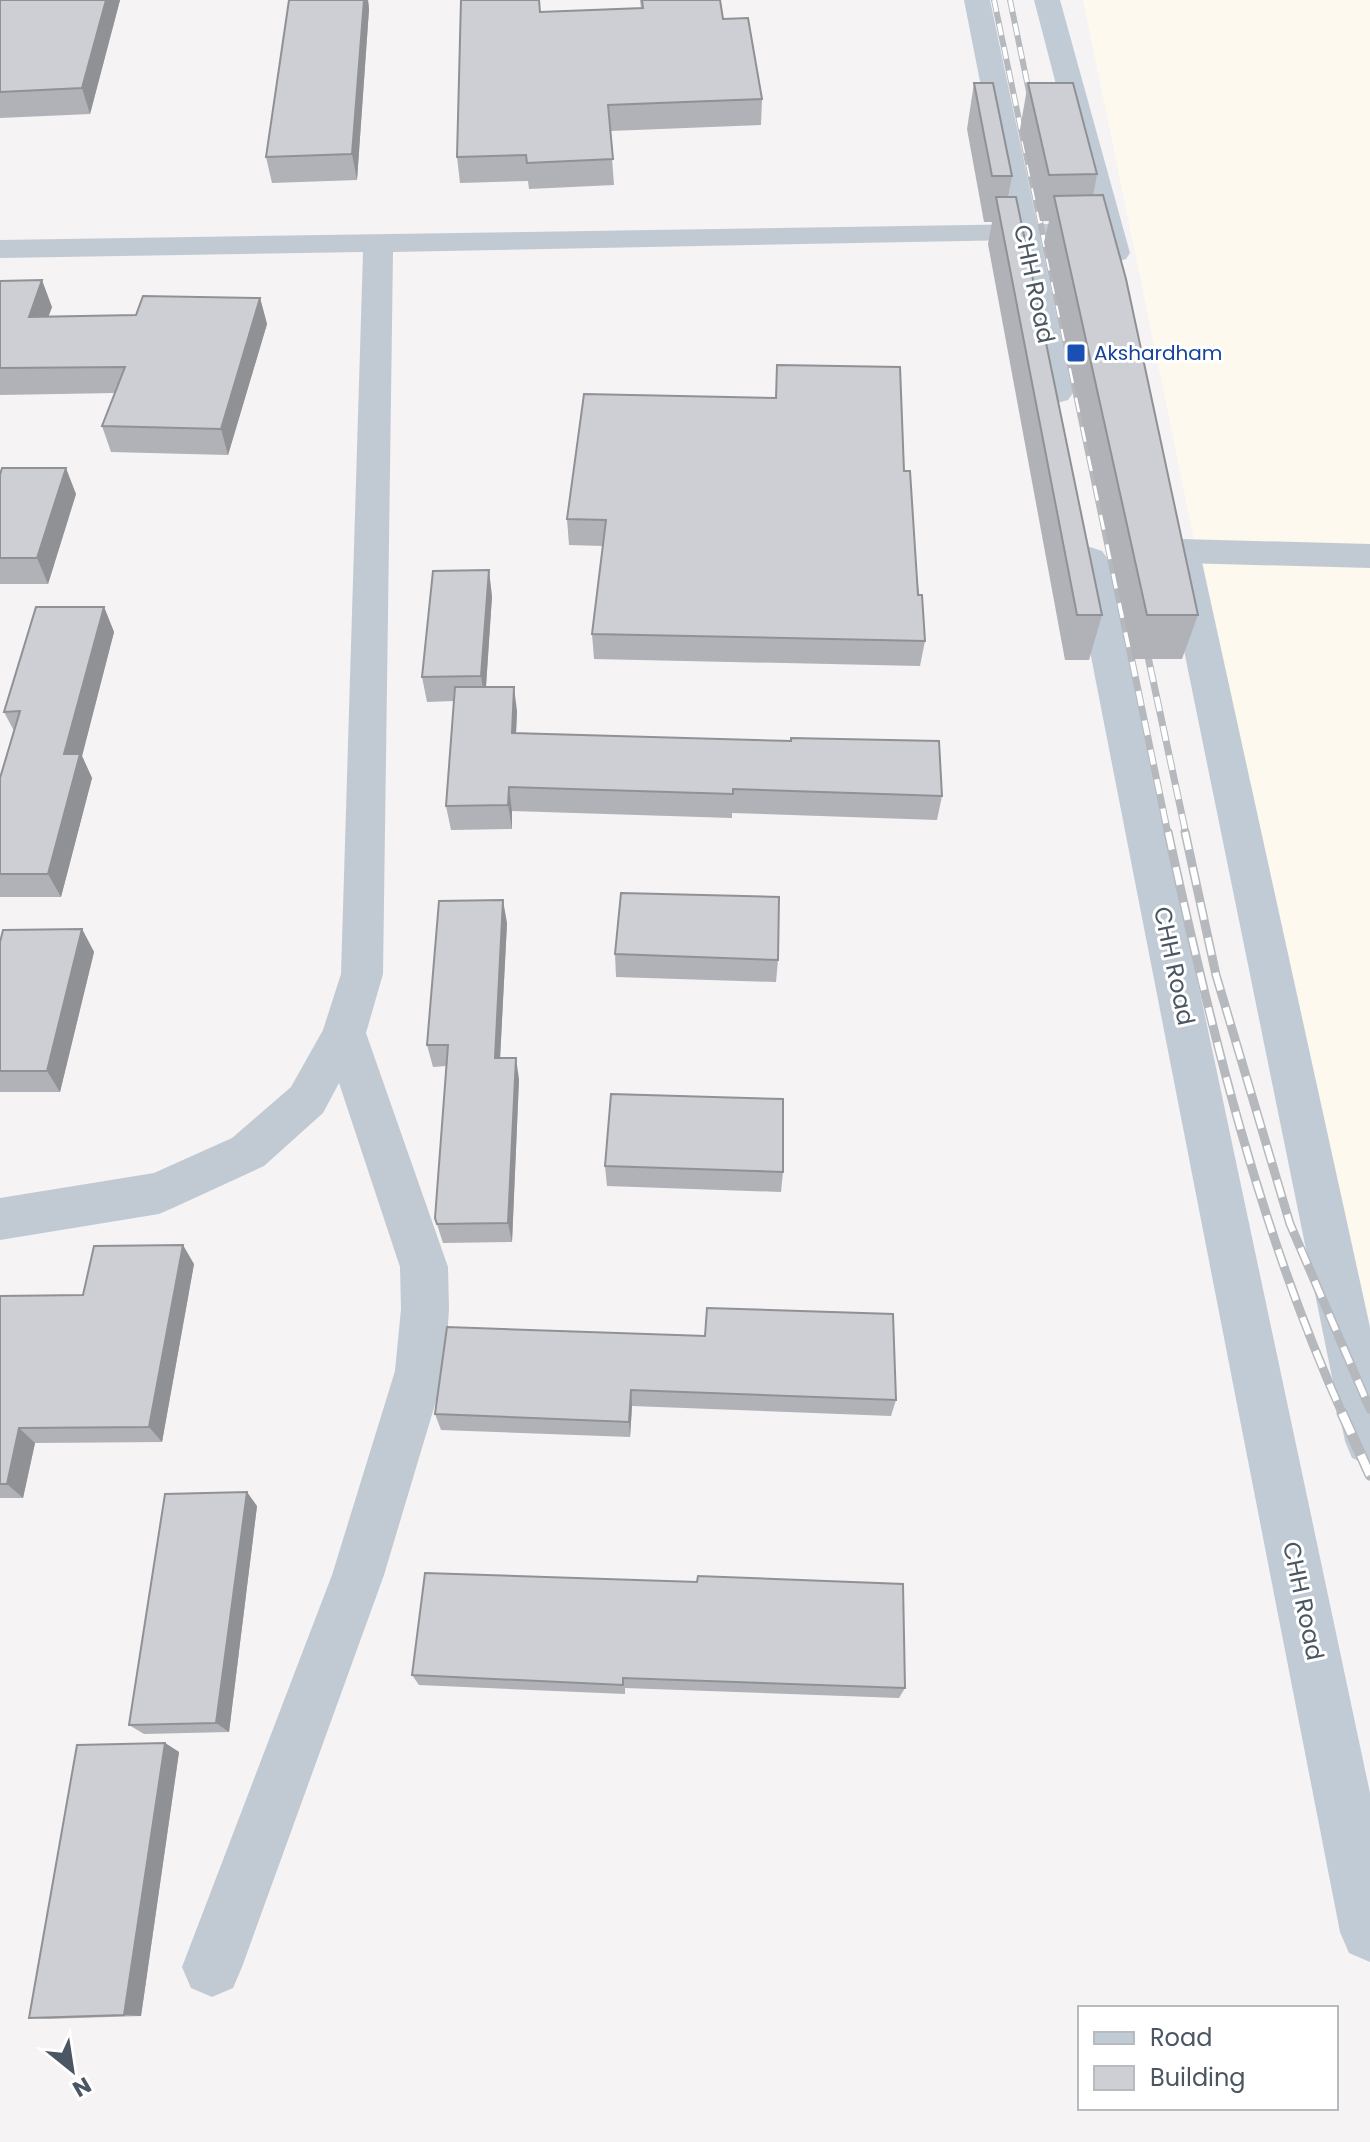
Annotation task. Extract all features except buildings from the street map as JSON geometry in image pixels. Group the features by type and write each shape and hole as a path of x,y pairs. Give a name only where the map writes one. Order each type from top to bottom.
{"street":[{"name":"CHH Road","path":"977,0 1065,435"},
{"path":"1047,0 1124,293"},
{"path":"0,249 1110,232"},
{"path":"0,1219 159,1193 248,1152 307,1100 344,1033 362,974 378,243"},
{"name":"CHH Road","path":"1084,528 1370,1932"},
{"path":"1370,556 1179,536 1370,1441"},
{"path":"212,1967 358,1575 420,1371 425,1309 424,1267 344,1033"}],"shaded area":[{"path":"1083,0 1370,0 1370,1395"}],"railway":[{"path":"994,0 1071,370"},
{"path":"1010,0 1032,106"},
{"path":"1071,368 1168,834"},
{"path":"1144,638 1186,834"},
{"path":"1168,832 1240,1128 1286,1273 1343,1415"},
{"path":"1185,832 1216,975 1290,1224 1370,1409"},
{"path":"1342,1413 1370,1475"}],"place":[{"name":"Akshardham","path":"1076,353"}]}
